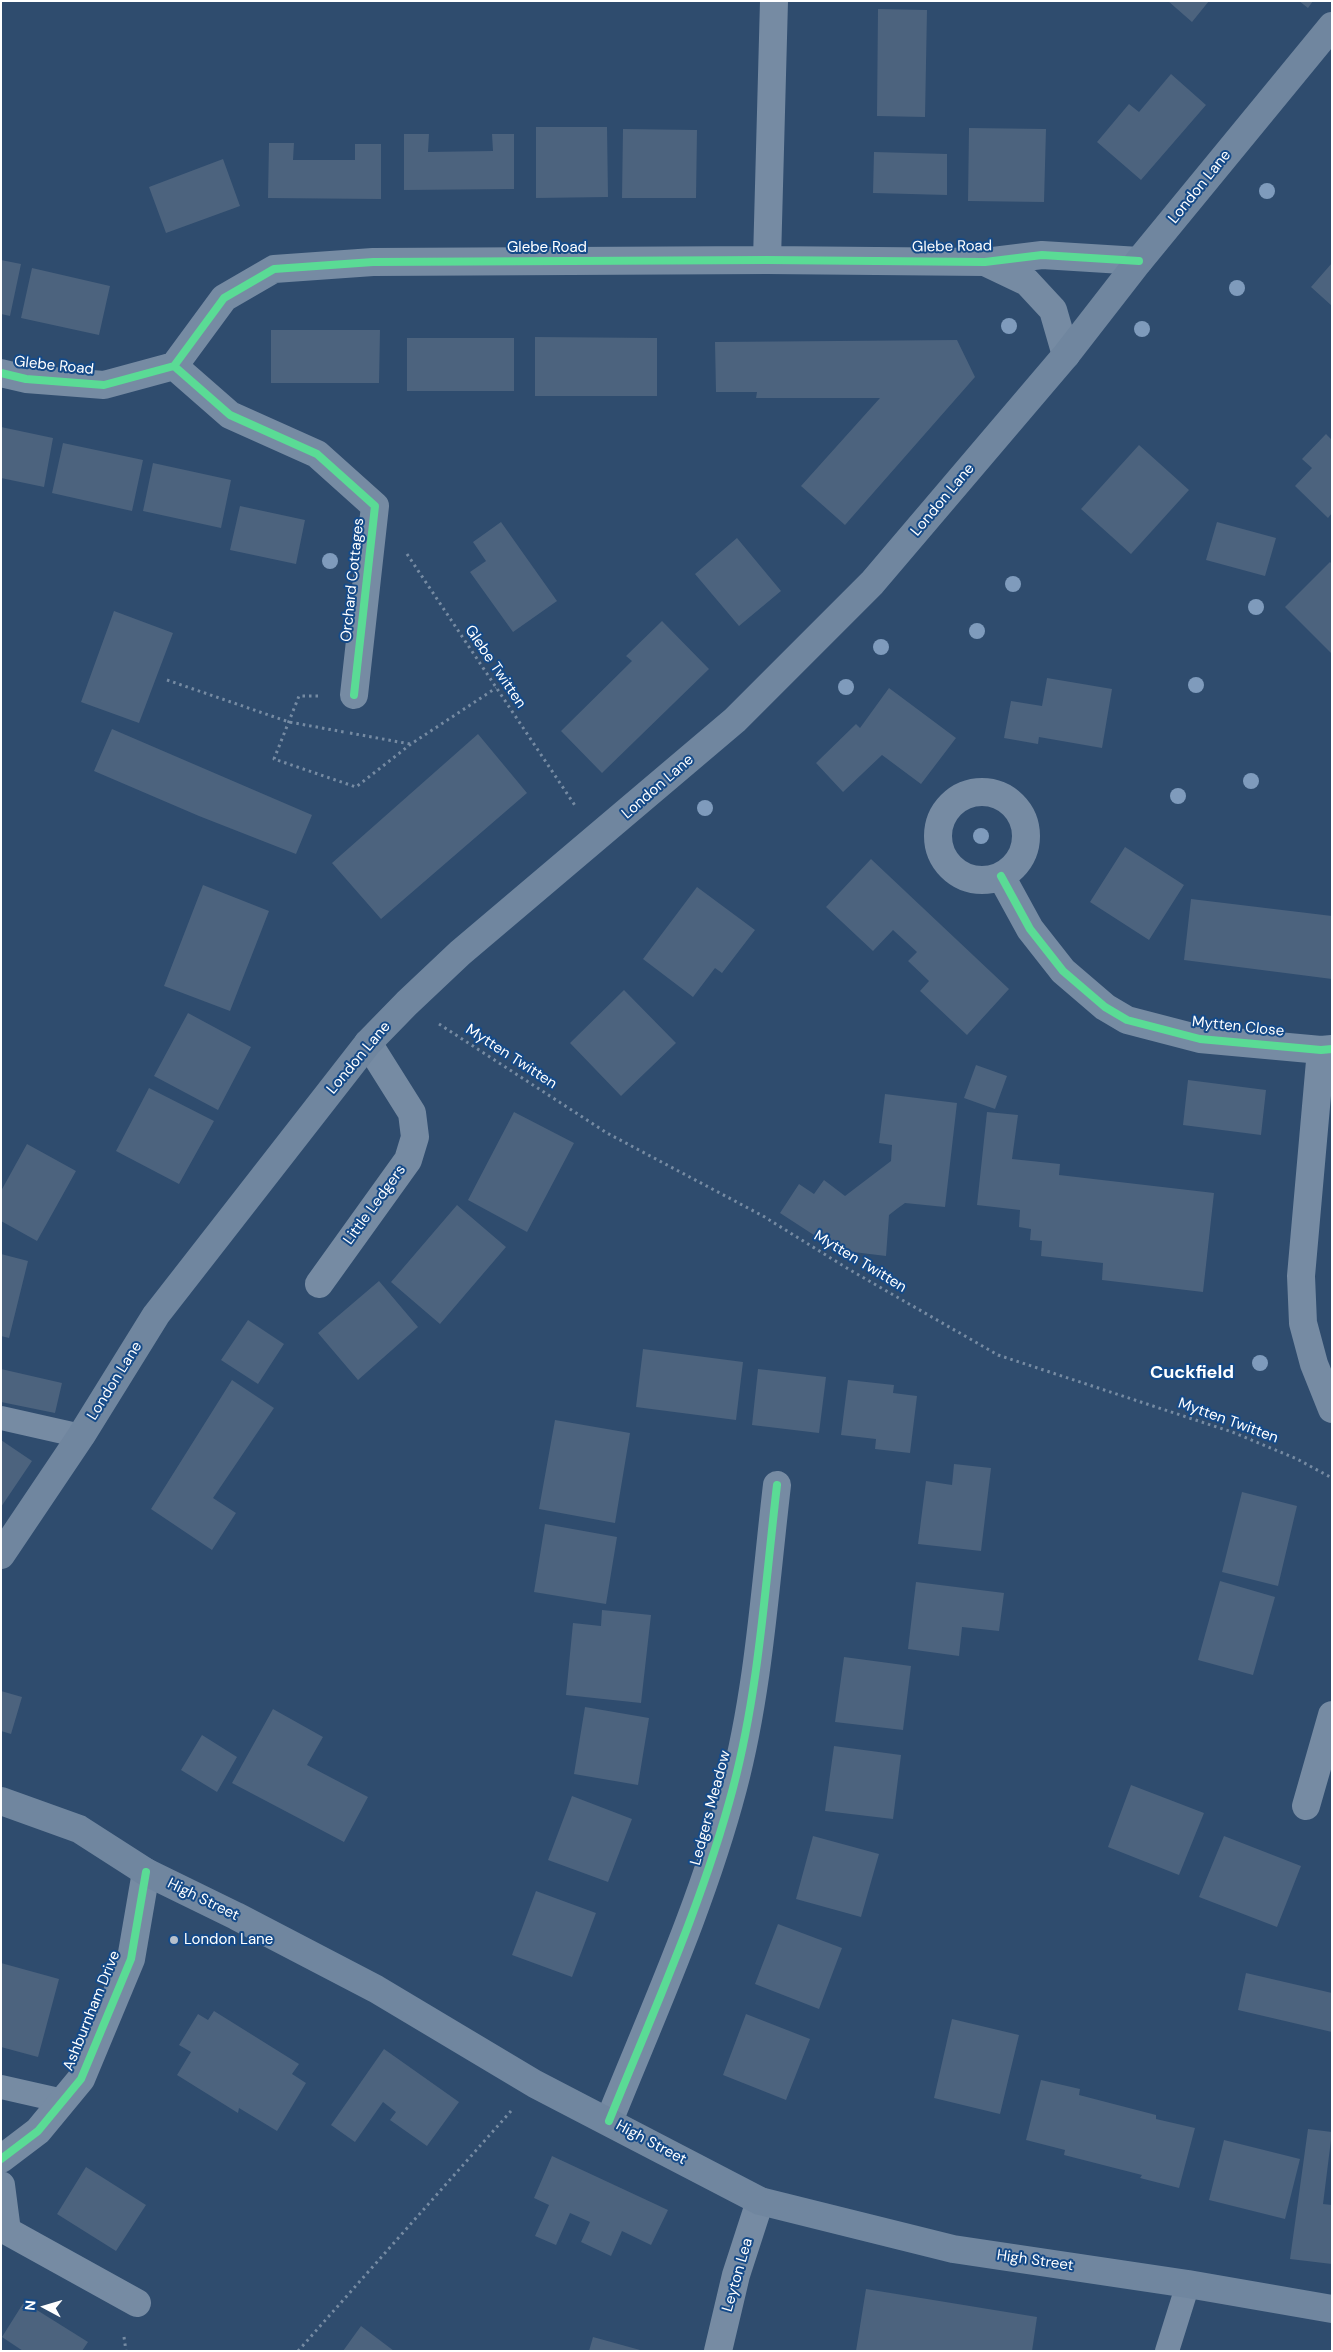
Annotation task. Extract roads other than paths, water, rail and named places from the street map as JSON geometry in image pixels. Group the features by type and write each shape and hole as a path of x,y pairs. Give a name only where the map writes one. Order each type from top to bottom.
{"main road":[{"name":"London Lane","path":"1,1555 81,1436 156,1315 368,1043 460,953 597,839 735,720 872,583 1066,355 1139,261 1332,26"},
{"name":"High Street","path":"1,1801 79,1830 146,1872 236,1916 376,1989 535,2084 760,2201 953,2249 1188,2284 1332,2310"}],"street":[{"path":"766,260 774,1"},
{"name":"Glebe Road","path":"1,373 26,378 104,385 174,366 224,298 274,269 373,262 766,260 985,262 1042,255 1139,261"},
{"name":"Glebe Road","path":"985,262 1027,282 1053,310 1066,355"},
{"name":"Orchard Cottages","path":"174,366 230,415 317,454 376,506 354,695"},
{"name":"Mytten Close","path":"1001,876 1030,930 1063,971 1104,1007 1127,1020 1200,1039 1326,1049 1301,1276 1303,1323 1314,1364 1332,1409"},
{"name":"Little Ledgers","path":"319,1284 408,1160 415,1137 412,1113 368,1043"},
{"name":"Ledgers Meadow","path":"609,2122 706,1878 733,1788 753,1694 777,1485"},
{"path":"1306,1806 1332,1715"},
{"name":"Ashburnham Drive","path":"1,2159 38,2131 81,2078 131,1959 146,1872"},
{"path":"1,2185 7,2230 137,2303"},
{"name":"Leyton Lea","path":"718,2351 736,2275 760,2201"}],"lane":[{"path":"1,1418 81,1436"},
{"path":"1,2087 63,2101"},
{"path":"1167,2351 1188,2284"}],"place":[{"name":"London Lane","path":"174,1940"}],"district":[{"name":"Cuckfield","path":"1192,1373"}]}
